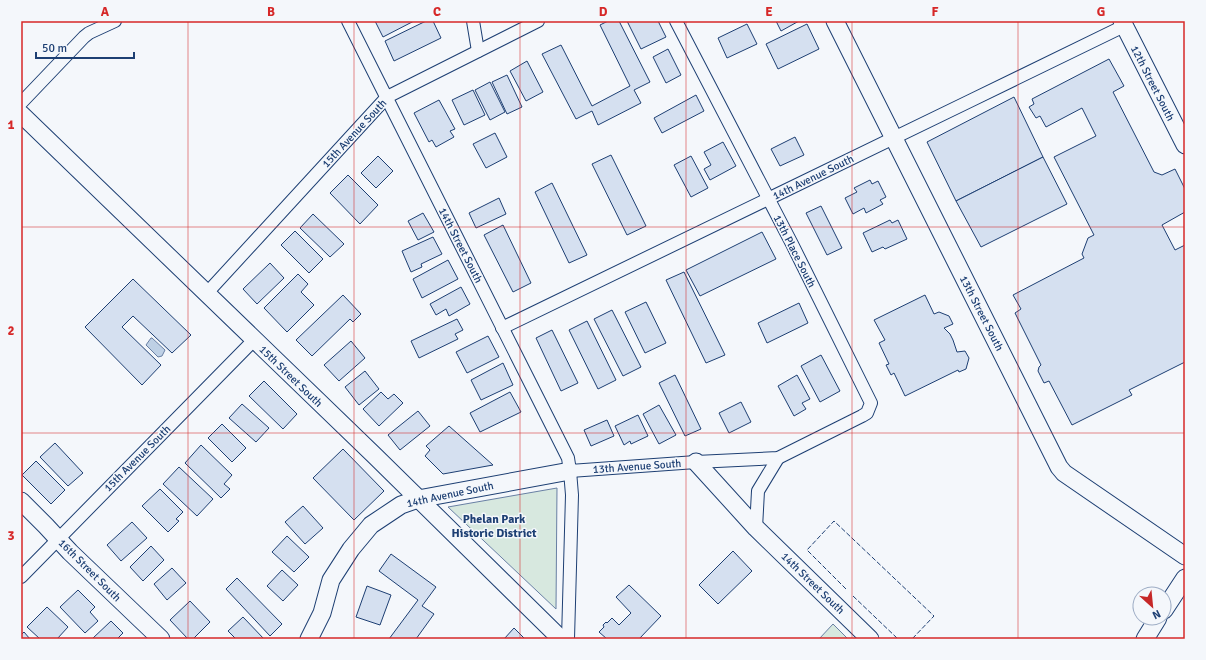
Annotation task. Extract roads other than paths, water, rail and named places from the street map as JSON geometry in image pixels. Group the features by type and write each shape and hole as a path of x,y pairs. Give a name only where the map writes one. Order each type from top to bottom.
{"street":[{"path":"21,103 84,37 89,33 115,21"},
{"name":"14th Street South","path":"348,21 568,458 570,471"},
{"path":"473,21 478,51"},
{"name":"15th Avenue South","path":"207,293 387,97 538,21"},
{"name":"13th Place South","path":"676,21 792,244 869,397 871,402 869,408 867,413 862,416"},
{"name":"13th Street South","path":"835,21 1059,467 1064,473 1185,556"},
{"name":"14th Avenue South","path":"502,328 894,138 1123,23"},
{"name":"12th Street South","path":"1123,23 1185,145"},
{"name":"15th Street South","path":"21,114 375,456 561,639"},
{"name":"15th Avenue South","path":"21,577 254,340"},
{"name":"13th Avenue South","path":"570,471 778,458 862,416"},
{"path":"756,528 758,491 778,458"},
{"name":"14th Street South","path":"696,462 756,528 870,639"},
{"path":"568,639 572,494 570,471"},
{"name":"14th Avenue South","path":"309,639 322,613 331,580 351,549 371,525 401,505 418,499 570,471"},
{"name":"16th Street South","path":"21,501 70,552 161,639"},
{"path":"1172,598 1185,578"},
{"path":"1144,639 1153,626"}],"water":[{"path":"151,338 165,350 162,356 158,357 146,345"}],"district":[{"name":"Phelan Park Historic District","path":"494,526"}]}
